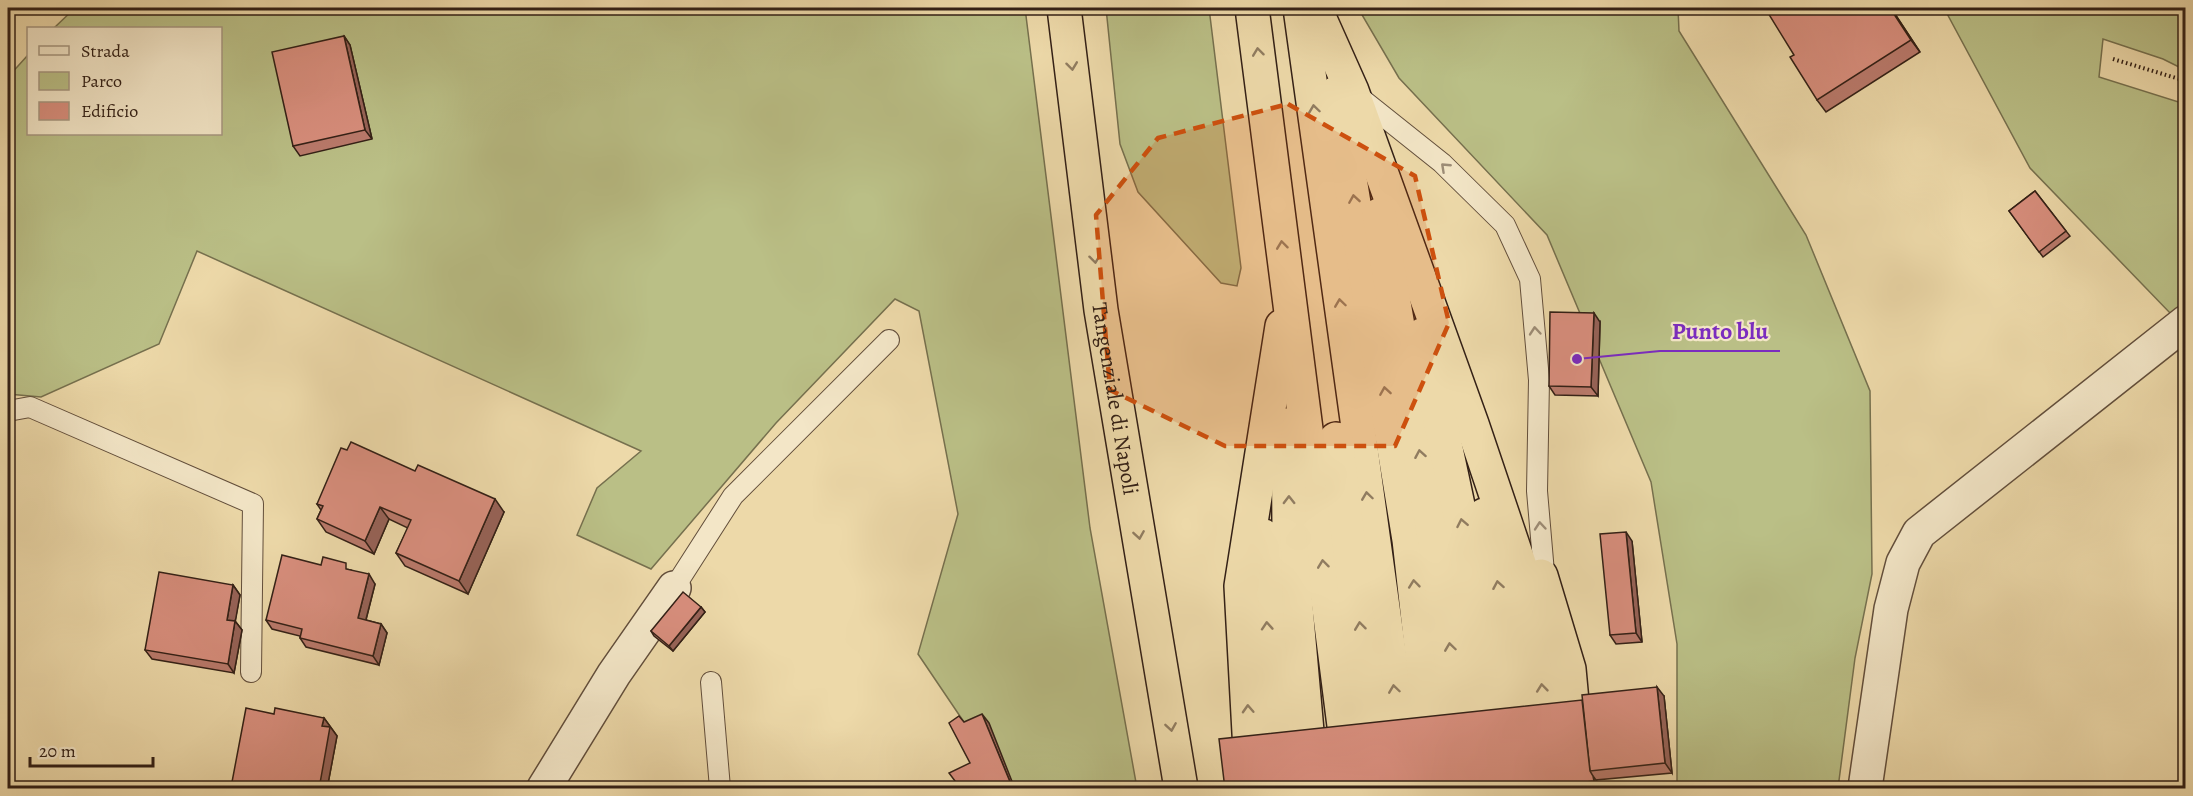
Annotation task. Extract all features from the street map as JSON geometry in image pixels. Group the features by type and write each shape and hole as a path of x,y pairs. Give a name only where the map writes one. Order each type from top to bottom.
{"highway":[{"name":"Tangenziale di Napoli","path":"1065,8 1101,310 1181,789"},
{"path":"1252,8 1287,296 1352,789"},
{"path":"1278,8 1351,554 1379,789"},
{"path":"1300,8 1408,789"},
{"path":"1321,21 1352,91 1472,424 1524,578 1542,681 1552,789"},
{"path":"1321,21 1409,540 1437,789"},
{"path":"1364,125 1438,560 1468,789"},
{"path":"1396,215 1463,529 1496,759 1498,789"},
{"path":"1252,789 1241,586 1287,296"},
{"path":"1287,296 1289,526 1312,789"},
{"path":"1436,325 1488,532 1513,673 1524,789"},
{"path":"1472,424 1545,584 1569,669 1580,789"},
{"path":"1262,457 1267,621 1282,789"}],"street":[{"path":"1865,789 1891,609 1903,563 1919,533 2186,322"},
{"path":"544,789 614,674 674,588"}],"lane":[{"path":"1352,91 1442,163 1505,225 1530,279 1539,380 1537,491 1545,584"},
{"path":"674,588 733,496 889,340"},
{"path":"8,411 30,407 253,504 251,672"},
{"path":"711,682 720,789"}],"path":[{"path":"2113,59 2186,81"}],"highlighted area":[{"path":"1288,104 1415,176 1449,323 1395,446 1225,446 1110,390 1096,215 1158,138"}],"green space":[{"path":"75,8 1025,8 1090,528 1137,788 1015,788 970,731 918,654 958,514 919,311 895,299 776,423 651,569 577,535 597,488 641,451 197,251 159,344 41,397 8,394 8,77 27,56 27,135 222,135 222,27 55,27"},
{"path":"1106,8 1209,8 1241,268 1237,286 1221,283 1138,192 1120,144"},
{"path":"1358,8 1678,8 1679,31 1806,235 1870,391 1872,574 1855,658 1838,788 1677,788 1677,644 1651,482 1547,235 1399,78"},
{"path":"1944,8 2183,8 2186,11 2185,70 2163,59 2103,39 2099,77 2185,104 2185,301 2171,314 2030,168"}],"building":[{"path":"1765,8 1890,8 1911,40 1817,100 1790,57 1794,55"},
{"path":"344,36 365,130 293,146 272,52"},
{"path":"2035,191 2066,231 2039,252 2009,211"},
{"path":"1550,312 1594,313 1591,387 1549,386"},
{"path":"351,442 415,471 418,465 495,499 459,581 396,553 411,520 380,507 365,541 317,519 323,506 317,504 341,448 347,450"},
{"path":"1626,532 1636,633 1610,635 1600,534"},
{"path":"282,555 321,565 323,557 346,563 346,569 369,574 358,618 381,624 373,656 300,638 302,629 266,620"},
{"path":"159,572 233,585 227,620 235,621 228,664 145,650"},
{"path":"683,592 701,607 669,646 651,631"},
{"path":"1657,687 1665,763 1590,771 1582,695"},
{"path":"1582,700 1590,771 1594,781 1527,789 1225,789 1219,739"},
{"path":"246,708 274,714 275,708 324,718 322,726 330,727 319,789 262,789 232,782"},
{"path":"982,714 1013,789 961,789 949,773 970,763 949,723 959,716 964,722"}],"place":[{"name":"Punto blu","path":"1577,359"}]}
